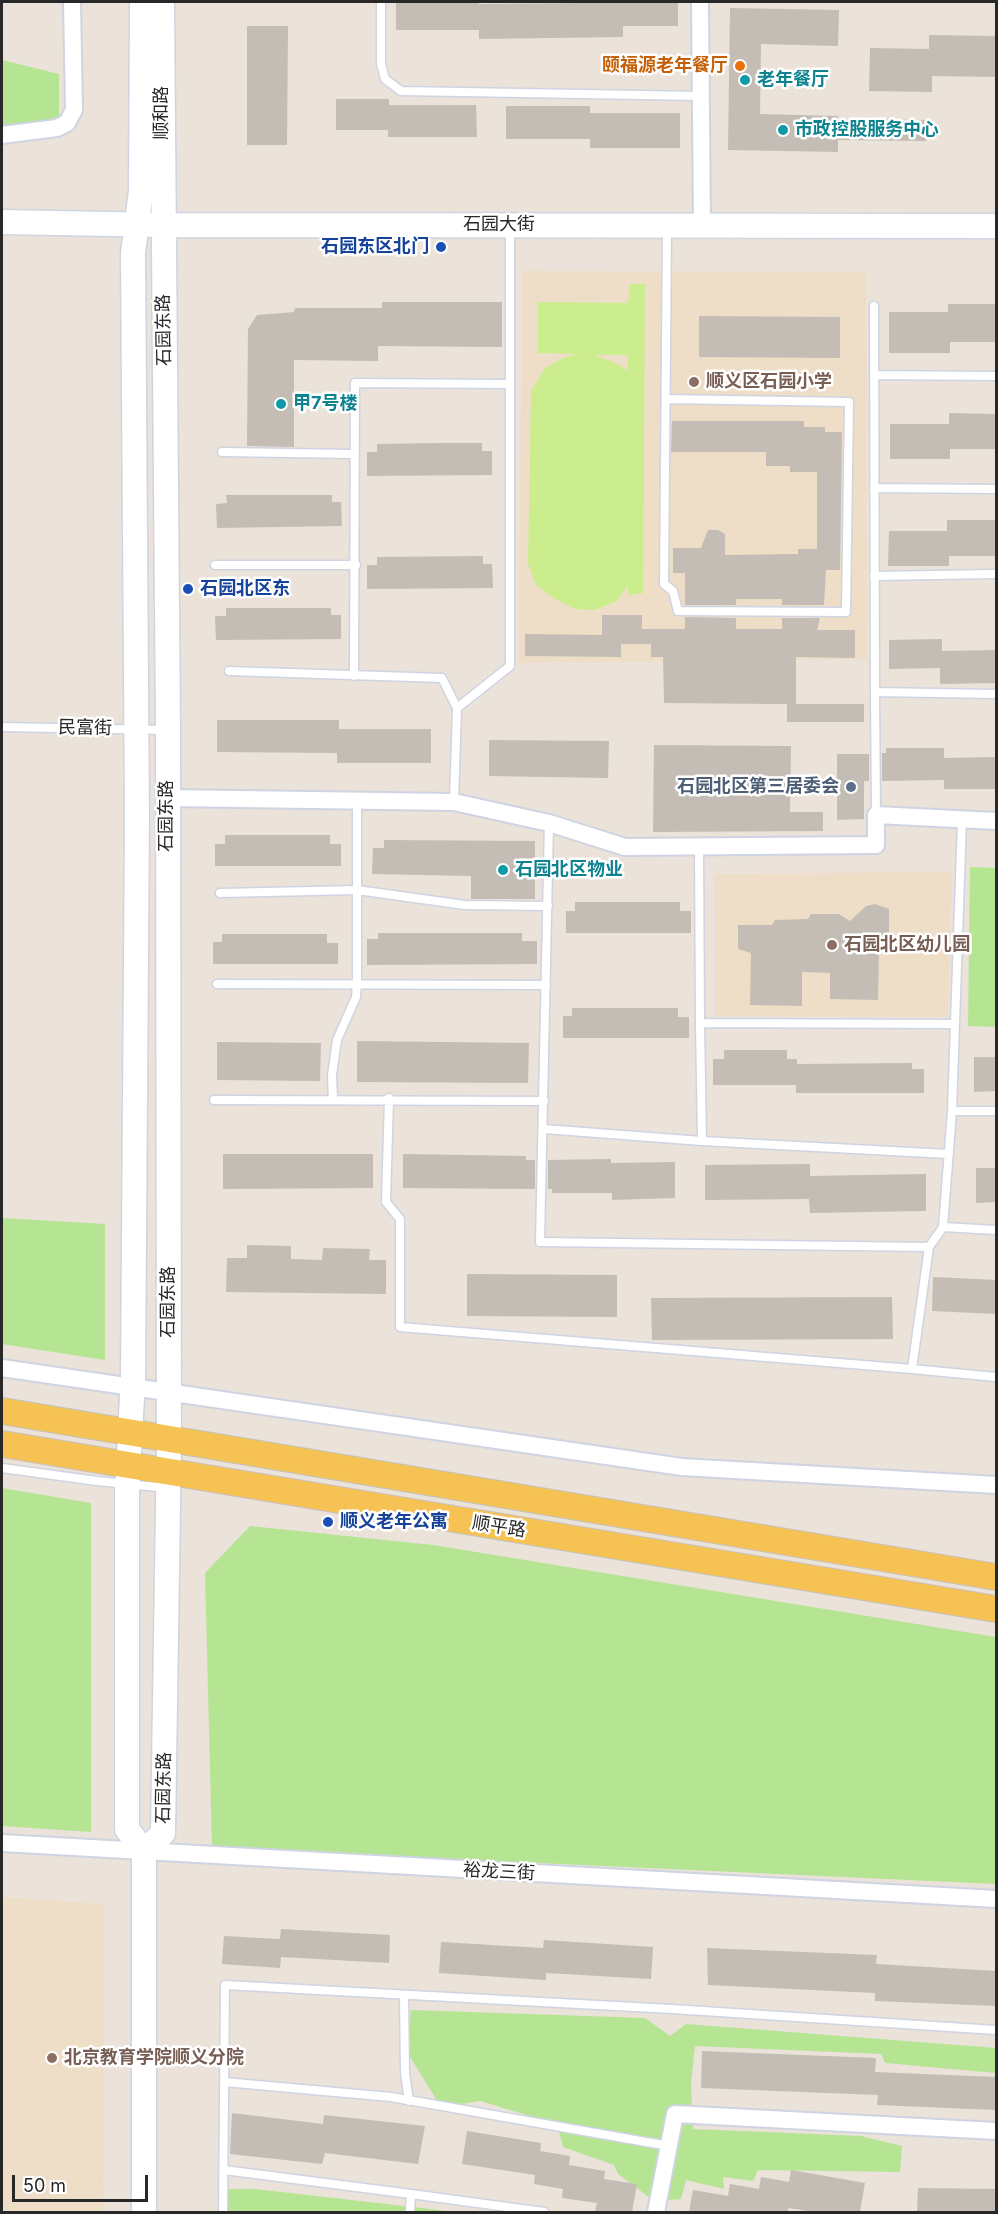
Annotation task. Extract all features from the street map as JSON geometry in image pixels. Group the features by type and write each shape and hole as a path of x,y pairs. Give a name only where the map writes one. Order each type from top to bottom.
{"main road":[{"name":"顺和路","path":"136,224 141,191 142,2"},
{"name":"顺和路","path":"162,2 163,225"},
{"name":"石园大街","path":"2,222 163,225 996,226"},
{"name":"石园东路","path":"136,224 133,253 137,729 133,1433 129,1475 127,1829 144,1852 163,1833 169,1438 166,798 168,730 163,225"},
{"name":"顺平路","path":"2,1411 996,1577"},
{"name":"顺平路","path":"2,1444 129,1475 996,1610"},
{"path":"144,1852 144,2212"}],"street":[{"path":"2,135 57,128 67,123 74,110 72,2"},
{"path":"700,2 702,225"},
{"path":"166,798 454,802 549,823 626,848 876,845 876,815 996,821"},
{"path":"2,1368 682,1467 996,1485"},
{"name":"裕龙三街","path":"2,1843 996,1899"},
{"path":"656,2212 675,2114 996,2131"}],"lane":[{"path":"381,2 381,64 385,79 401,91 701,96"},
{"path":"457,708 510,666 510,224"},
{"path":"666,399 849,402 846,612 678,611 673,591 664,584 667,225"},
{"path":"874,306 876,815"},
{"path":"874,375 996,376"},
{"path":"354,676 355,383 509,384"},
{"path":"222,452 354,454"},
{"path":"874,488 996,489"},
{"path":"215,565 356,566"},
{"path":"874,576 996,574"},
{"path":"229,670 442,678 457,708 454,802"},
{"path":"875,692 996,694"},
{"name":"民富街","path":"2,727 168,730"},
{"path":"333,1099 332,1075 337,1040 356,997 357,800"},
{"path":"912,1370 929,1247 943,1227 952,1111 963,820"},
{"path":"549,823 540,1242 929,1247"},
{"path":"699,846 702,1141"},
{"path":"220,893 357,890 465,905 548,906"},
{"path":"218,984 546,985"},
{"path":"700,1023 954,1024"},
{"path":"214,1100 389,1098 544,1101"},
{"path":"389,1098 386,1202 400,1219 400,1327 996,1377"},
{"path":"952,1111 996,1111"},
{"path":"544,1129 702,1141 949,1154"},
{"path":"943,1227 996,1230"},
{"path":"2,1468 129,1475"},
{"path":"224,2212 225,1985 996,2031"},
{"path":"404,1995 405,2073 409,2100"},
{"path":"224,2082 409,2100 669,2146"},
{"path":"224,2170 544,2212"},
{"path":"410,2212 411,2194"}],"shaded area":[{"name":"顺义区石园小学","path":"522,271 866,272 867,659 519,663"},
{"name":"石园北区幼儿园","path":"952,872 948,1017 715,1016 715,874"},
{"name":"北京教育学院顺义分院","path":"2,1897 104,1904 103,2212 2,2212"}],"green space":[{"path":"2,60 59,74 59,117 2,132"},
{"path":"630,284 645,284 643,593 628,595 628,585 617,601 595,610 575,609 553,598 536,585 528,564 531,391 545,368 563,358 577,354 538,353 538,302 628,303","holes":["593,355 628,355 628,371 616,363"]},
{"path":"970,867 996,868 996,1027 968,1026"},
{"path":"2,1218 105,1224 105,1360 2,1344"},
{"path":"2,1488 91,1503 91,1832 2,1826"},
{"path":"250,1526 433,1545 996,1637 996,1884 212,1848 205,1573"},
{"path":"411,2010 645,2018 670,2036 686,2024 996,2048 996,2073 885,2063 881,2054 695,2046 691,2084 693,2129 861,2136 902,2146 900,2172 758,2170 753,2181 723,2177 724,2189 686,2180 681,2199 654,2201 618,2174 614,2165 563,2147 557,2124 480,2101 441,2107 407,2052"},
{"path":"222,2189 255,2189 456,2212 221,2212"}],"building":[{"path":"396,2 479,2 479,4 678,2 678,26 623,26 623,37 479,39 479,30 396,30"},
{"path":"730,8 839,10 838,46 761,44 760,114 838,116 838,119 927,120 926,141 838,140 838,152 728,150"},
{"path":"247,26 288,26 287,145 247,145"},
{"path":"929,35 996,36 996,77 932,76 932,92 869,91 870,48 929,49"},
{"path":"336,99 389,99 389,105 476,105 477,137 388,137 388,130 336,130"},
{"path":"506,106 590,106 590,113 680,113 680,148 590,148 590,139 506,139"},
{"path":"382,302 502,302 502,347 378,346 378,361 294,360 294,447 247,446 248,329 257,315 294,312 295,308 382,308"},
{"path":"948,304 996,304 996,342 950,342 950,353 889,353 889,312 948,312"},
{"path":"699,316 840,317 840,358 699,357"},
{"path":"949,413 996,414 996,449 950,449 950,459 890,459 890,424 949,424"},
{"path":"672,421 804,421 804,427 825,427 825,432 842,432 840,570 826,570 824,605 782,605 782,599 736,599 736,605 685,605 685,573 673,573 673,548 701,548 708,530 718,530 725,534 725,555 798,554 798,549 817,549 817,472 790,472 790,466 766,466 766,452 671,452"},
{"path":"482,443 482,451 492,451 492,475 367,476 367,452 377,452 377,444"},
{"path":"226,495 332,495 332,502 341,502 342,526 217,528 216,504 227,503"},
{"path":"947,520 996,520 996,556 949,556 949,566 888,566 889,531 947,531"},
{"path":"483,556 483,564 492,564 493,588 367,589 367,565 377,565 377,557"},
{"path":"226,608 331,608 331,615 341,615 341,639 216,640 215,616 226,616"},
{"path":"602,615 642,615 642,629 685,629 685,617 736,618 736,629 782,629 782,618 820,618 817,630 855,630 855,658 796,657 796,704 775,704 664,703 663,657 651,657 651,644 621,644 621,657 525,656 525,634 602,635"},
{"path":"942,639 942,651 996,650 996,683 940,684 940,668 889,669 889,640"},
{"path":"787,704 864,704 864,722 787,722"},
{"path":"217,720 339,720 339,729 431,729 431,763 337,763 337,753 217,752"},
{"path":"489,740 609,741 608,778 489,776"},
{"path":"654,745 791,746 790,812 823,812 823,831 653,832"},
{"path":"886,748 944,748 944,758 996,757 996,789 944,789 944,780 882,781 882,753 886,753"},
{"name":"石园北区第三居委会","path":"837,754 869,754 869,781 864,781 864,819 837,820"},
{"path":"225,835 330,835 330,844 341,844 341,866 215,866 215,844 225,844"},
{"path":"384,840 535,841 535,899 471,899 471,876 372,874 373,848 384,848"},
{"path":"575,902 680,902 680,911 691,911 691,933 566,933 566,911 575,911"},
{"path":"875,904 889,909 889,950 879,949 878,1000 830,999 830,973 802,972 802,1006 750,1005 751,953 738,949 738,925 772,925 775,920 808,919 811,914 839,914 850,921 866,906"},
{"path":"378,933 522,933 522,941 537,941 537,964 367,965 367,939 378,939"},
{"path":"222,934 327,934 327,943 338,943 338,964 213,964 213,942 222,942"},
{"path":"572,1008 678,1008 678,1017 689,1017 689,1038 563,1038 563,1016 572,1016"},
{"path":"357,1041 529,1043 528,1083 357,1082"},
{"path":"217,1042 321,1043 320,1081 217,1080"},
{"path":"724,1050 787,1050 787,1059 797,1059 797,1064 912,1063 912,1069 924,1069 924,1093 796,1093 796,1085 713,1085 713,1059 724,1059"},
{"path":"974,1057 996,1057 996,1091 974,1092"},
{"path":"223,1154 373,1154 373,1188 223,1189"},
{"path":"403,1154 526,1156 526,1160 535,1160 535,1189 403,1188"},
{"path":"611,1159 611,1163 675,1162 675,1198 612,1200 612,1193 552,1193 552,1189 548,1189 548,1160"},
{"path":"810,1164 810,1176 926,1174 926,1211 810,1213 809,1199 705,1200 705,1165"},
{"path":"976,1168 996,1168 996,1202 976,1203"},
{"path":"247,1245 291,1246 291,1259 322,1260 323,1248 370,1249 369,1260 386,1260 386,1294 226,1292 227,1258 247,1258"},
{"path":"467,1274 617,1275 617,1317 467,1316"},
{"path":"933,1277 996,1280 996,1314 932,1311"},
{"path":"892,1297 893,1339 652,1340 651,1298"},
{"path":"281,1929 390,1935 389,1963 281,1957 280,1968 222,1964 224,1936 280,1939"},
{"path":"544,1940 653,1947 651,1979 546,1973 546,1980 439,1973 441,1942 543,1948"},
{"path":"707,1948 877,1955 876,1964 996,1971 996,2006 875,2001 875,1993 708,1985"},
{"path":"702,2051 876,2058 875,2072 996,2077 996,2110 877,2105 878,2095 701,2088"},
{"path":"232,2113 323,2124 324,2115 425,2126 418,2164 325,2153 322,2164 230,2154"},
{"path":"467,2131 541,2143 540,2151 570,2156 569,2165 605,2171 604,2179 637,2184 632,2212 595,2212 597,2203 562,2198 563,2189 534,2184 535,2175 462,2164"},
{"path":"791,2170 865,2183 860,2212 815,2212 788,2208 788,2212 689,2212 693,2190 728,2196 730,2184 759,2189 761,2177 789,2182"},
{"path":"918,2188 996,2189 996,2212 917,2212"}],"place":[{"name":"颐福源老年餐厅","path":"740,66"},
{"name":"老年餐厅","path":"745,80"},
{"name":"市政控股服务中心","path":"783,130"},
{"name":"石园东区北门","path":"441,247"},
{"name":"顺义区石园小学","path":"694,382"},
{"name":"甲7号楼","path":"281,404"},
{"name":"石园北区东","path":"188,589"},
{"name":"石园北区第三居委会","path":"851,787"},
{"name":"石园北区物业","path":"503,870"},
{"name":"石园北区幼儿园","path":"832,945"},
{"name":"顺义老年公寓","path":"328,1522"},
{"name":"北京教育学院顺义分院","path":"52,2058"}]}
